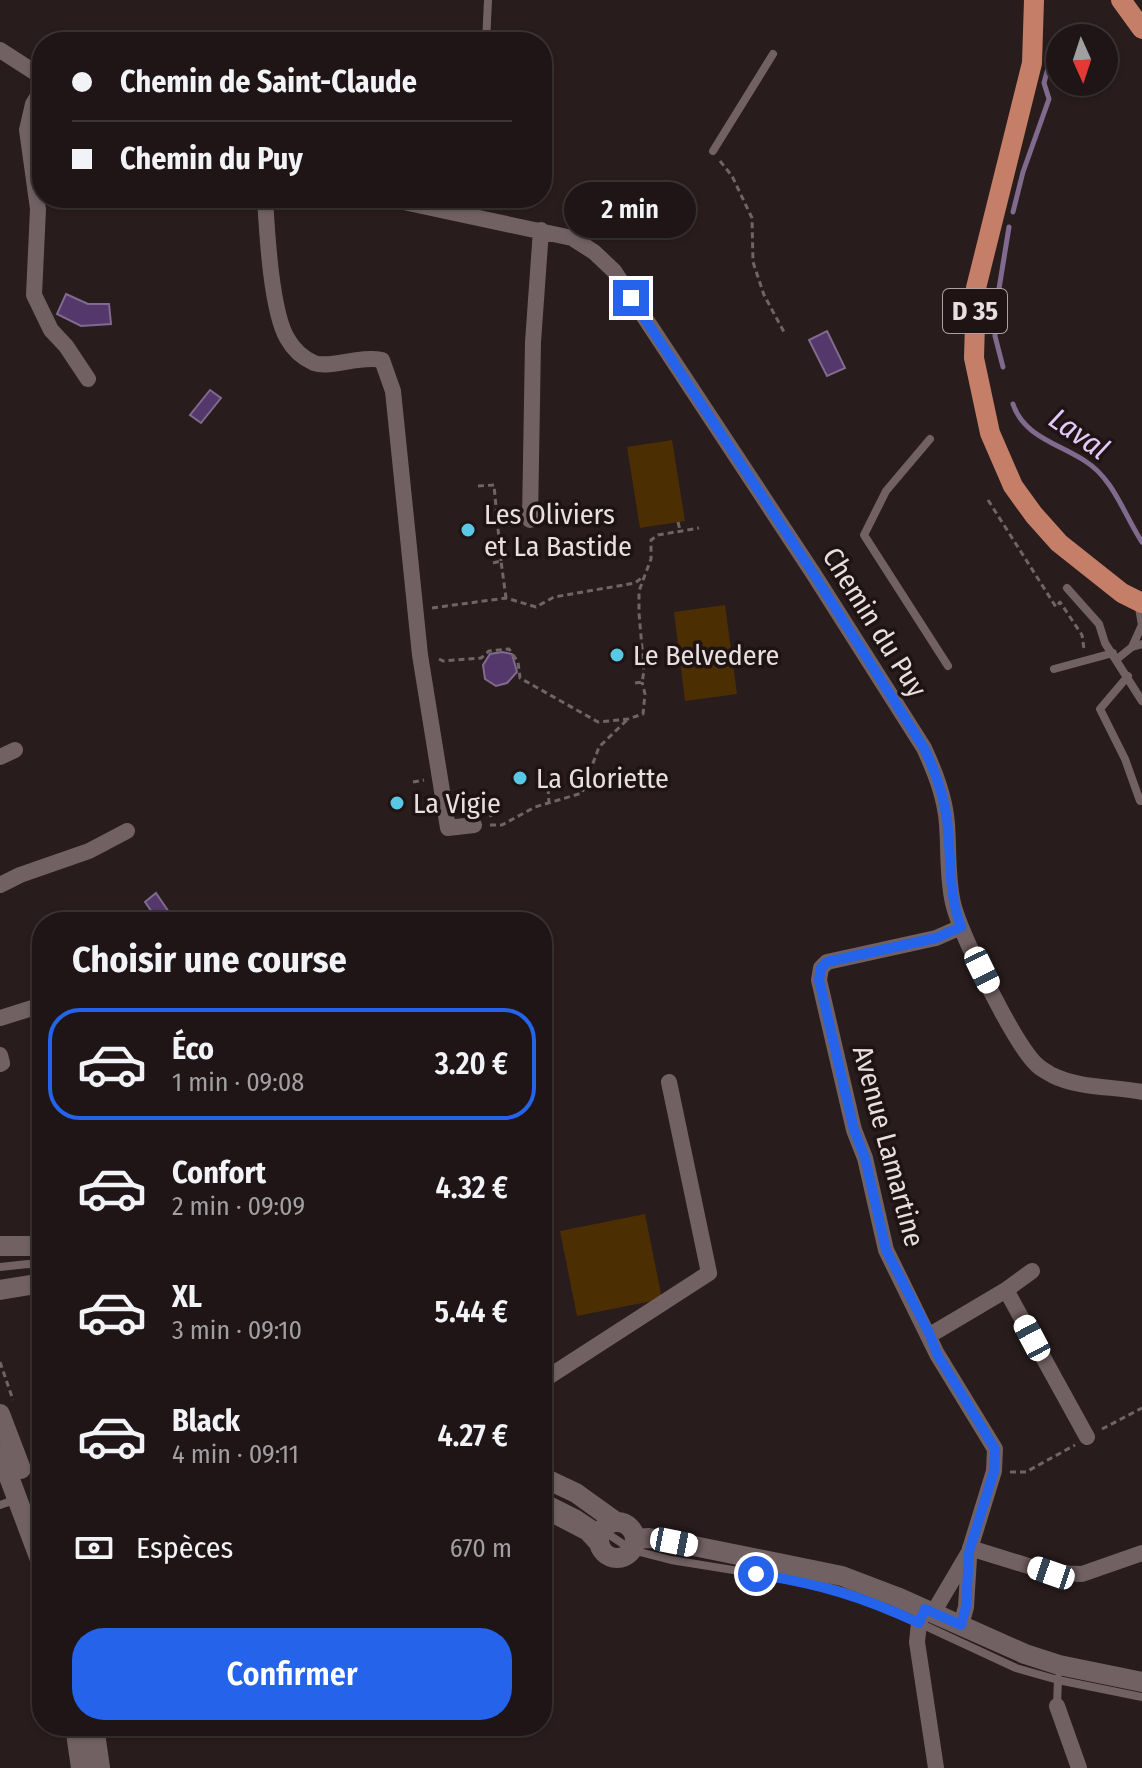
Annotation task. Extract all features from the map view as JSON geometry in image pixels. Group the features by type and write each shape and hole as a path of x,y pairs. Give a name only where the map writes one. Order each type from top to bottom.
{"main road":[{"name":"D 35","path":"1034,0 1032,63 976,288 974,358 990,433 1013,486 1059,543 1111,585 1140,602"},
{"path":"1032,63 1045,0"},
{"path":"1121,0 1142,29"}],"street":[{"path":"0,50 32,71"},
{"path":"32,108 27,130 32,166"},
{"path":"38,208 32,284 34,295 51,330 88,379"},
{"path":"266,208 273,279 285,336 297,352 314,362 326,365 369,357 382,360 388,373 393,391 420,655 448,828 474,825"},
{"name":"Chemin du Puy","path":"467,208 572,238 594,252 614,271 924,748 942,794 947,820 949,883 961,927 1011,1027 1037,1065 1064,1080 1142,1092"},
{"path":"530,520 533,342 541,230"},
{"path":"0,885 89,851 127,831"},
{"name":"Avenue Lamartine","path":"961,927 936,938 827,962 821,968 819,980 886,1250 937,1354 995,1449 994,1471 970,1550 966,1607 961,1625"},
{"path":"0,1018 32,1008"},
{"path":"0,1055 0,1064"},
{"path":"552,1375 709,1273 669,1082"},
{"path":"0,1246 32,1246"},
{"path":"930,1335 1032,1271"},
{"path":"0,1290 32,1285"},
{"path":"1006,1290 1087,1437"},
{"path":"0,1414 32,1499"},
{"path":"0,1453 9,1502 32,1546"},
{"path":"552,1486 576,1493 605,1531 603,1552 612,1557 625,1556 634,1545 649,1538 842,1576 926,1615 961,1625 1059,1673 1142,1682"},
{"path":"552,1512 588,1531 631,1528 634,1545"},
{"path":"970,1550 1051,1573 1082,1574 1142,1553"},
{"name":"Avenue Lamartine","path":"926,1615 970,1550"},
{"path":"926,1615 917,1642 936,1768"},
{"path":"1057,1706 1079,1768"},
{"path":"76,1736 81,1768"},
{"path":"95,1736 100,1768"}],"lane":[{"path":"486,32 488,0"},
{"path":"713,151 773,54"},
{"path":"930,439 886,491 864,535 948,666"},
{"path":"1067,588 1099,624 1105,643 1142,701"},
{"path":"1054,669 1115,656 1137,645 1142,625 1140,602"},
{"path":"1142,677 1129,678 1100,709 1142,801"},
{"path":"0,1267 32,1265"},
{"path":"926,1615 1016,1668 1059,1673 1142,1697"},
{"path":"1057,1706 1059,1673"}],"path":[{"path":"713,151 732,176 752,218 753,262 764,295 784,332"},
{"path":"478,486 494,485 506,598"},
{"path":"988,500 1056,607 1060,602 1082,635 1085,660"},
{"path":"678,522 680,530"},
{"path":"433,656 443,661 456,661 481,658 489,651 509,649 518,662 520,678 598,722 643,714 645,694 639,591 651,559 651,540 658,535 699,528"},
{"path":"493,563 501,561"},
{"path":"428,609 506,598 536,607 554,597 635,583 644,576"},
{"path":"1040,593 1046,591"},
{"path":"635,632 640,632"},
{"path":"635,683 642,682"},
{"path":"474,825 502,825 535,807 582,793 599,747 628,719"},
{"path":"548,788 549,803"},
{"path":"489,803 491,825"},
{"path":"994,1471 1026,1472 1142,1408"}],"shaded area":[{"path":"66,294 88,304 109,304 111,324 81,326 57,314"},
{"path":"827,331 845,368 827,376 809,340"},
{"path":"210,390 221,398 201,423 190,415"},
{"path":"672,440 685,521 640,528 627,447"},
{"path":"725,605 737,694 685,701 674,612"},
{"path":"490,654 512,654 517,672 507,683 496,686 485,679 483,665"},
{"path":"156,893 169,912 152,912 145,902"},
{"path":"645,1214 662,1299 577,1316 560,1231"}],"waterway":[{"path":"1046,76 1046,89"},
{"path":"1013,212 1048,96"},
{"path":"1003,367 995,336 997,301 1009,227"},
{"name":"Laval","path":"1013,404 1033,432 1085,461 1104,477 1142,542"}],"place":[{"name":"Les Oliviers et La Bastide","path":"468,530"},
{"name":"Le Belvedere","path":"617,655"},
{"name":"La Gloriette","path":"520,778"},
{"name":"La Vigie","path":"397,803"}],"route":[{"path":"631,298 813,573 924,748 942,794 947,820 949,883 961,927 936,938 827,962 821,968 819,980 886,1250 937,1354 995,1449 994,1471 969,1552 966,1607 961,1625 925,1609 919,1623 845,1592 813,1583 756,1574"}]}
